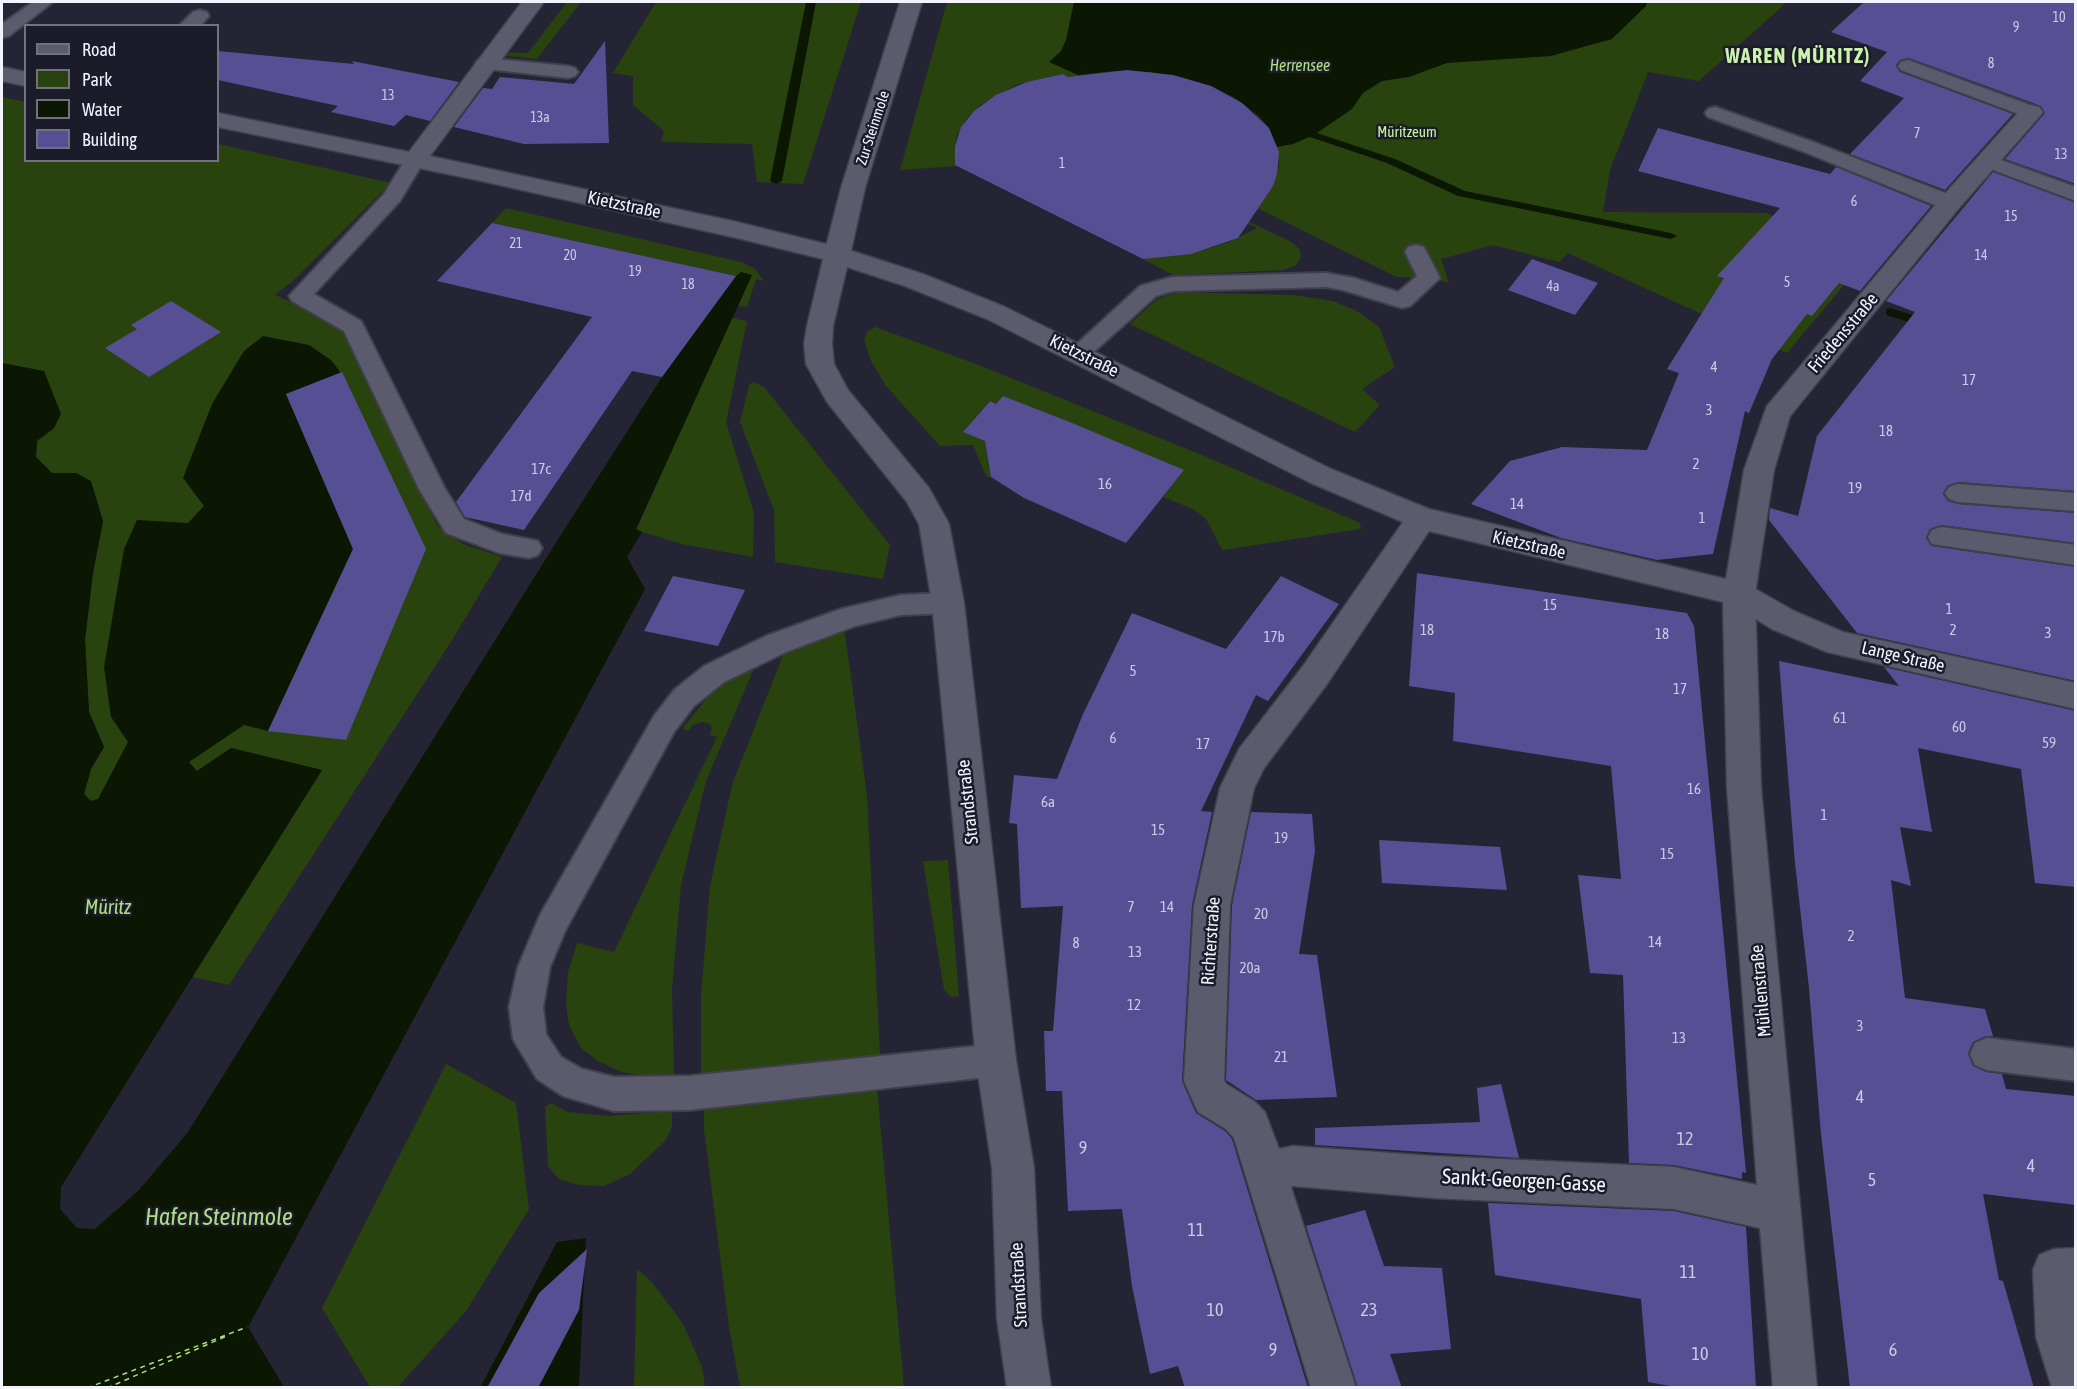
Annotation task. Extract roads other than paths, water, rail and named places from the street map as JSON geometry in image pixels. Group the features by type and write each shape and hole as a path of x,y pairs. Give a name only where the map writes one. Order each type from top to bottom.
{"street":[{"path":"414,161 533,2"},
{"name":"Zur Steinmole","path":"837,255 853,188 911,2"},
{"path":"2,74 24,79"},
{"name":"Friedensstraße","path":"1738,594 1759,470 1777,413 1950,203 2031,112"},
{"name":"Kietzstraße","path":"219,120 737,230 837,255 914,280 996,313 1321,476 1422,518 1738,594"},
{"name":"Strandstraße","path":"837,255 820,326 818,344 820,364 837,395 919,496 934,524 948,603 996,1060 1013,1168 1019,1319 1029,1388"},
{"name":"Richterstraße","path":"1334,1388 1251,1126 1240,1115 1212,1098 1204,1081 1212,905 1230,812 1237,788 1251,759 1315,675 1422,518"},
{"name":"Lange Straße","path":"1738,594 1783,620 1838,642 2076,696"},
{"name":"Mühlenstraße","path":"1738,594 1744,788 1794,1388"},
{"name":"Sankt-Georgen-Gasse","path":"1267,1173 1293,1166 1434,1181 1674,1188 1780,1211"},
{"path":"2075,1388 2058,1337 2054,1270 2076,1269"}],"lane":[{"path":"2,32 44,2"},
{"path":"485,64 568,72"},
{"path":"1908,66 2031,112"},
{"path":"1715,113 1809,147 1950,203"},
{"path":"414,161 393,197 300,296 353,326 432,489 455,526 499,543 529,548"},
{"path":"1987,161 2076,195"},
{"path":"1079,353 1148,291 1172,284 1326,280 1346,283 1402,301 1429,278 1416,252"},
{"path":"1958,493 2076,502"},
{"path":"1941,537 2076,555"},
{"path":"948,603 901,605 851,616 776,644 714,674 684,698 664,724 552,925 534,967 526,1007 530,1039 549,1068 574,1084 614,1094 689,1093 996,1060"},
{"path":"1987,1054 2076,1065"}],"water":[{"name":"Herrensee","path":"1074,2 1647,2 1646,6 1612,39 1551,56 1447,63 1409,77 1382,81 1363,93 1352,109 1314,135 1293,144 1277,147 1269,128 1259,116 1235,98 1211,86 1150,72 1115,71 1078,75 1049,62 1061,51 1066,40"},
{"name":"Müritz","path":"741,272 752,275 636,529 642,532 627,557 645,589 248,1327 284,1387 2,1387 2,363 44,371 61,414 54,428 37,441 36,457 52,473 76,473 91,481 103,521 93,573 85,640 89,712 104,747 91,769 84,794 91,801 98,799 128,742 111,717 104,667 124,549 137,520 188,523 204,506 183,478 212,404 244,351 263,336 309,345 331,360 341,373 286,394 353,549 268,731 244,725 189,762 197,771 231,748 322,770 61,1187 60,1209 77,1228 95,1229 139,1190 188,1132 662,377"},
{"path":"586,1238 579,1387 480,1388 557,1242"}],"waterway":[{"path":"776,181 811,2"},
{"path":"1314,135 1391,161 1462,194 1671,236"},
{"path":"1890,312 1928,324"}],"district":[{"name":"WAREN (MÜRITZ)","path":"1798,57"}],"park label":[{"name":"Müritzeum","path":"1407,132"}],"water label":[{"name":"Hafen Steinmole","path":"219,1217"}]}
